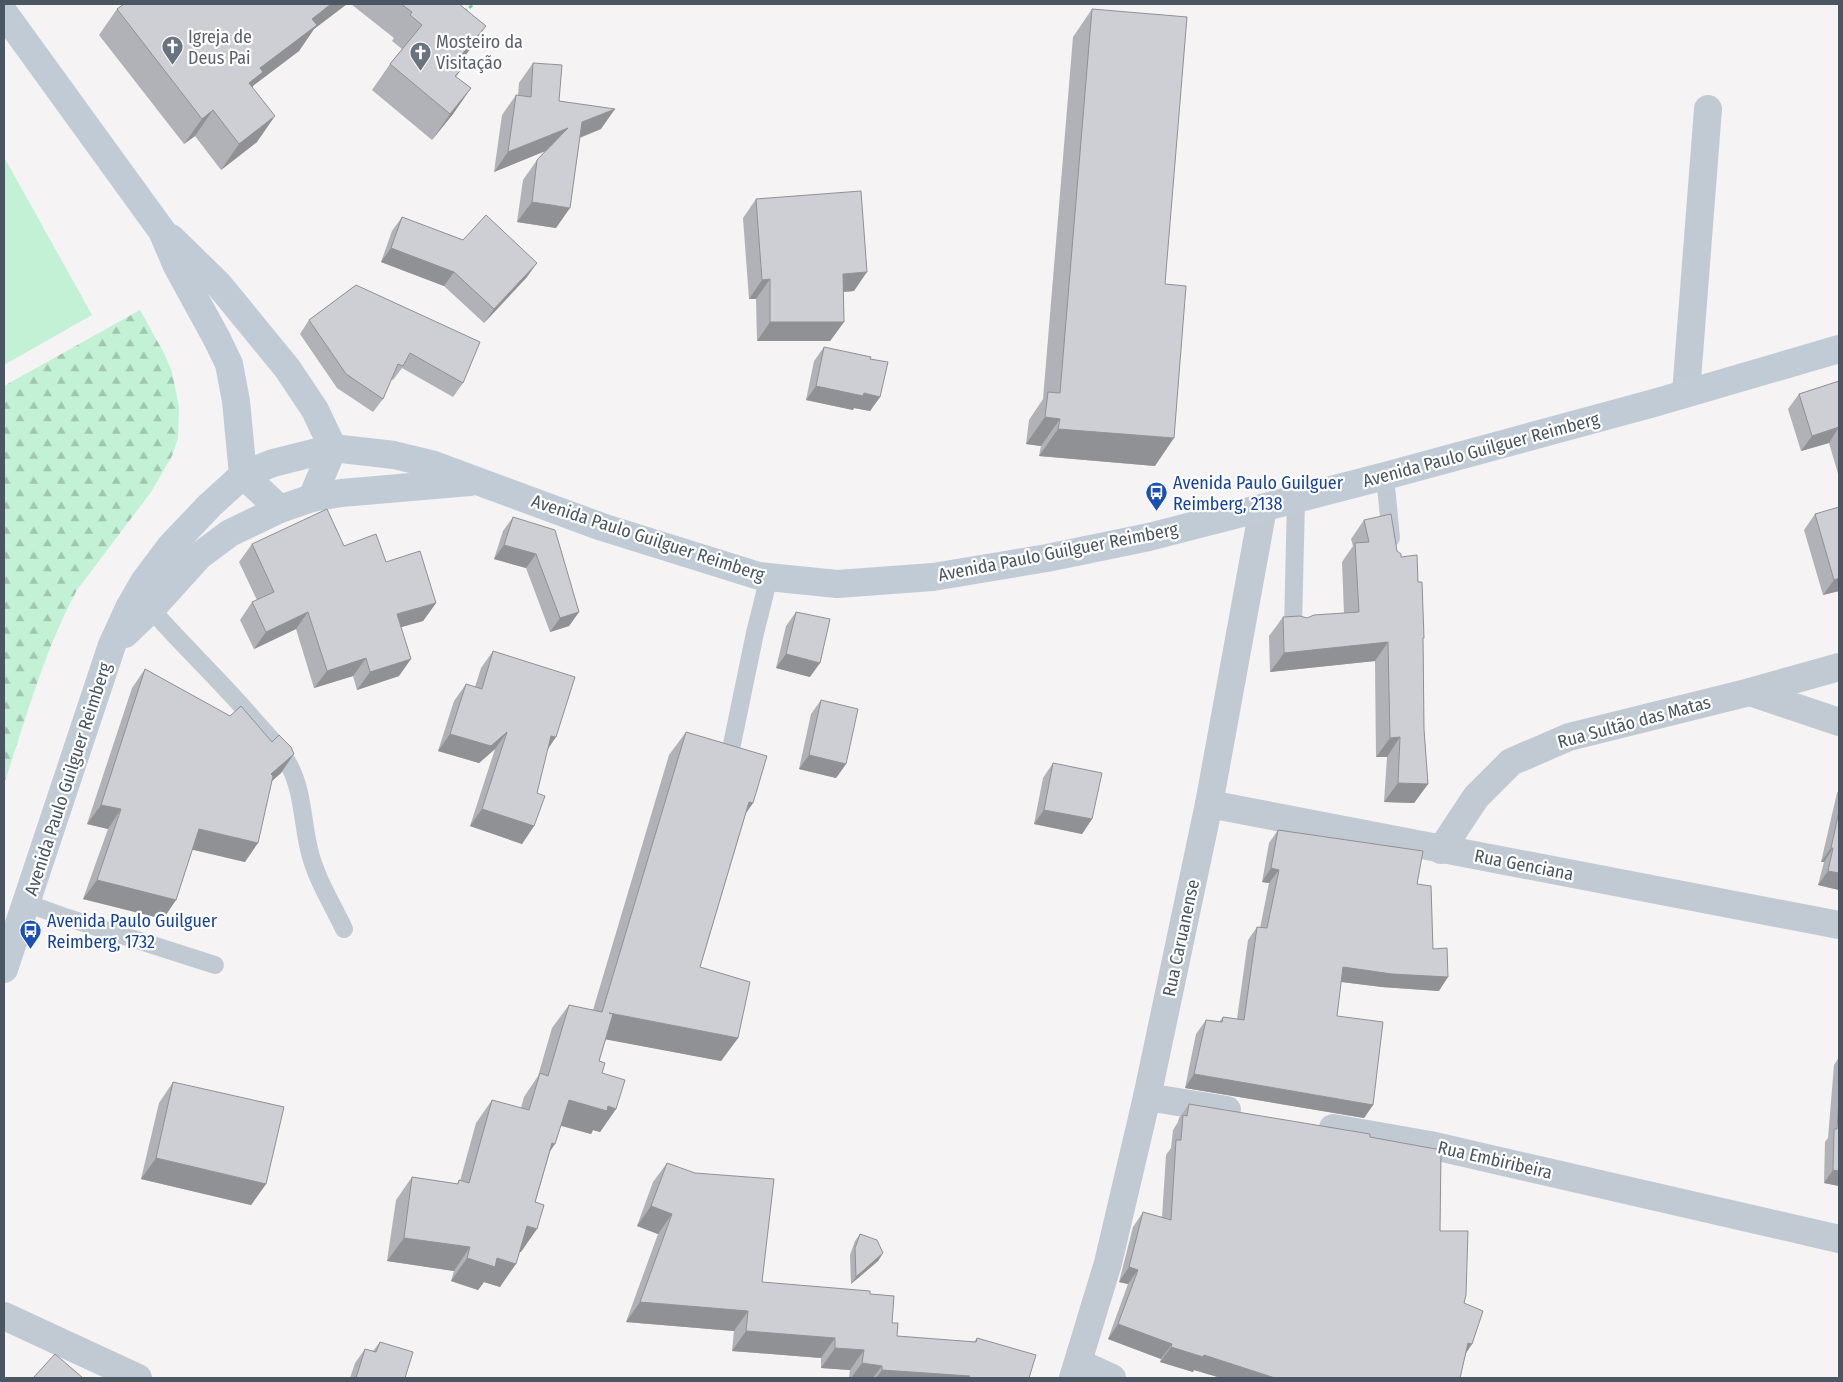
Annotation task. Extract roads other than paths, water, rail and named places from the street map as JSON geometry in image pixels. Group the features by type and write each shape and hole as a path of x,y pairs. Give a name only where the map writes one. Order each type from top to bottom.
{"main road":[{"path":"4,15 162,230 219,285 287,368 315,410 332,448 312,498"},
{"path":"162,230 177,266 217,338 228,364 236,401 243,475 280,508"},
{"name":"Avenida Paulo Guilguer Reimberg","path":"4,969 112,645 129,608 144,582 171,546 210,505 243,475 273,463 332,448 394,455 431,464 602,527 758,576 837,584 933,577 1046,558 1149,536 1385,476 1839,349"},
{"path":"210,505 238,424"},
{"name":"Avenida Paulo Guilguer Reimberg","path":"112,645 151,609 199,556 230,534 280,508 312,498 387,488 479,482"}],"street":[{"path":"1686,393 1708,110"},
{"name":"Rua Caruanense","path":"1112,1378 1076,1371 1108,1263 1147,1097 1209,804 1263,508"},
{"name":"Rua Sultão das Matas","path":"1441,850 1476,797 1511,762 1569,737 1750,692 1839,667"},
{"path":"1750,692 1839,722"},
{"name":"Rua Genciana","path":"1209,804 1839,925"},
{"path":"1147,1097 1254,1115"},
{"name":"Rua Embiribeira","path":"1313,1125 1430,1144 1839,1239"},
{"path":"4,1316 138,1378"}],"lane":[{"path":"1385,476 1392,554"},
{"path":"1293,626 1296,500"},
{"path":"731,748 755,633 770,577"},
{"path":"151,609 224,686 281,751 294,775 300,793 313,864 344,928"},
{"path":"26,903 215,965"}],"place":[{"name":"Igreja de Deus Pai","path":"172,66"},
{"name":"Mosteiro da Visitação","path":"420,71"},
{"name":"Avenida Paulo Guilguer Reimberg, 2138","path":"1157,512"},
{"name":"Avenida Paulo Guilguer Reimberg, 1732","path":"31,950"}]}
